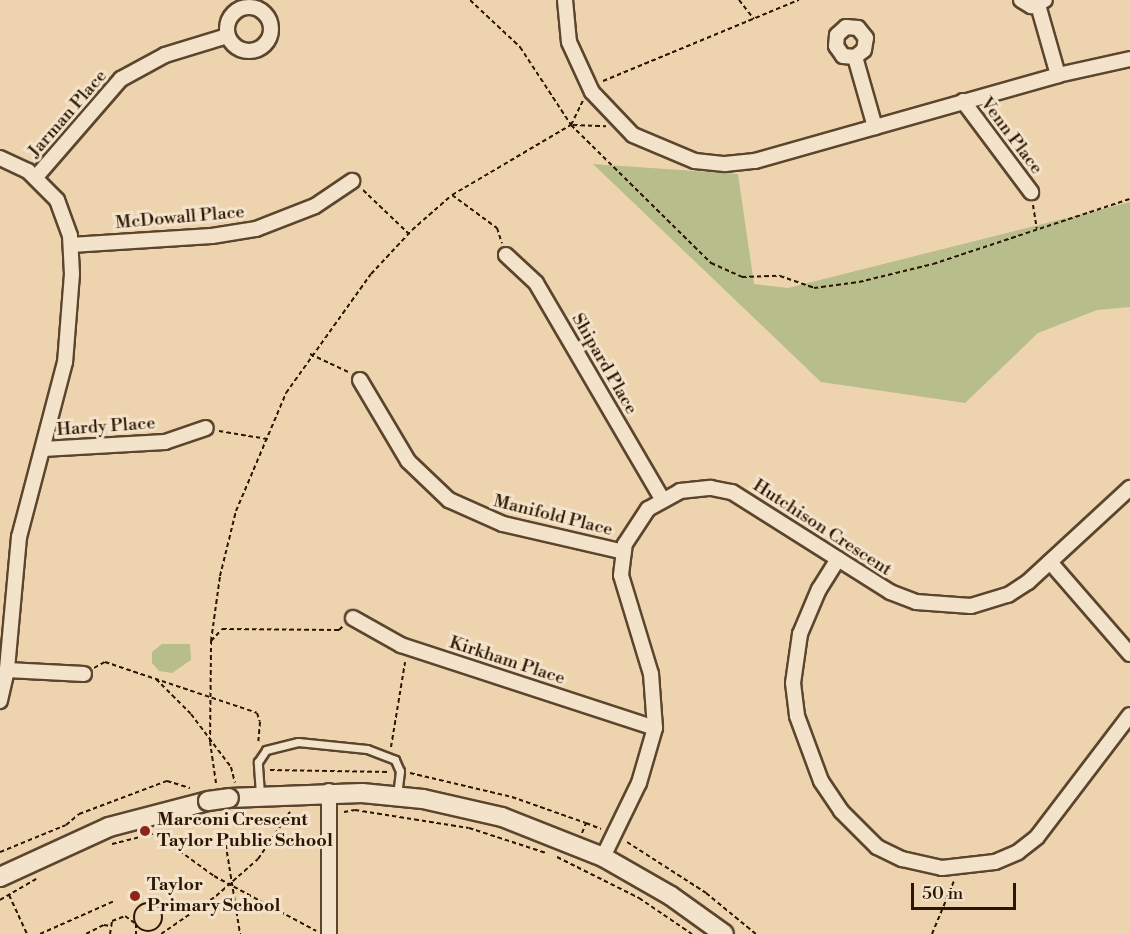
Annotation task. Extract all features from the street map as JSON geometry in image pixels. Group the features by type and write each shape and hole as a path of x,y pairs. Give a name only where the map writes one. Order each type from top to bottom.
{"street":[{"path":"565,0 569,42 589,87 624,127 649,144 676,156 725,164 755,161 1058,75 1130,59"},
{"path":"1021,0 1042,3 1058,75"},
{"name":"Jarman Place","path":"36,177 121,79 165,55 227,36"},
{"path":"855,57 875,127"},
{"name":"Venn Place","path":"963,101 1031,192"},
{"path":"0,158 36,177 61,209 71,245 69,333 12,573 7,670 0,701"},
{"name":"McDowall Place","path":"71,245 212,236 256,228 315,206 352,181"},
{"name":"Shipard Place","path":"506,255 536,283 662,499"},
{"name":"Manifold Place","path":"360,380 408,461 449,500 503,524 624,552"},
{"name":"Hardy Place","path":"43,449 165,442 206,428"},
{"name":"Hutchison Crescent","path":"603,857 639,783 655,728 651,674 623,587 624,552 636,522 662,499 701,488 732,492 890,592 943,607 970,606 1002,598 1028,582 1130,488"},
{"path":"838,559 804,619 794,666 797,716 806,749 826,789 866,839 902,859 928,866 959,868 995,862 1036,837 1130,715"},
{"path":"1050,562 1130,654"},
{"name":"Kirkham Place","path":"352,618 407,647 655,728"},
{"path":"7,670 84,674"},
{"path":"0,877 109,827 214,797 329,791 397,796 502,818 603,857 671,896 724,934"},
{"path":"329,791 329,934"}],"lane":[{"path":"260,794 258,771 266,750 298,742 368,749 395,760 399,772 397,796"}],"path":[{"path":"470,0 520,47 571,125 711,263 742,277 780,276 814,288 859,282 933,264 1130,199"},
{"path":"738,0 754,19"},
{"path":"571,125 589,87 799,0"},
{"path":"240,934 214,797 210,739 211,640 220,576 236,511 286,393 310,354 370,274 452,195 571,125 624,127"},
{"path":"352,181 409,234"},
{"path":"1031,192 1037,229"},
{"path":"452,195 497,228 506,255"},
{"path":"310,354 360,380"},
{"path":"206,428 267,439"},
{"path":"211,640 222,629 339,630 352,618"},
{"path":"396,749 389,746 407,647"},
{"path":"84,674 105,662 257,713 260,722 254,751"},
{"path":"156,680 210,739 231,767 235,784 246,779 250,771 316,768 399,772 512,797 586,823"},
{"path":"408,763 411,774"},
{"path":"0,852 66,825 80,814 167,781 214,797"},
{"path":"328,813 355,810 469,828 519,843 630,894 692,934"},
{"path":"161,934 231,883 258,859 289,812 299,812"},
{"path":"155,833 214,876 231,883 313,931 329,934"},
{"path":"932,934 959,868"},
{"path":"0,900 41,877"},
{"path":"9,895 27,934"},
{"path":"40,934 114,901"},
{"path":"86,934 110,926 116,918 125,916 136,924 153,930 162,921 161,912 155,905 142,905 136,911 136,924 136,934"},
{"path":"110,926 110,934"}],"green space":[{"path":"593,164 738,174 754,284 788,288 1130,202 1130,307 1097,310 1038,333 965,403 821,382"},
{"path":"162,644 190,644 191,660 172,673 159,671 152,663 152,652"}],"place":[{"name":"Marconi Crescent Taylor Public School","path":"145,831"},
{"name":"Taylor Primary School","path":"135,896"}]}
